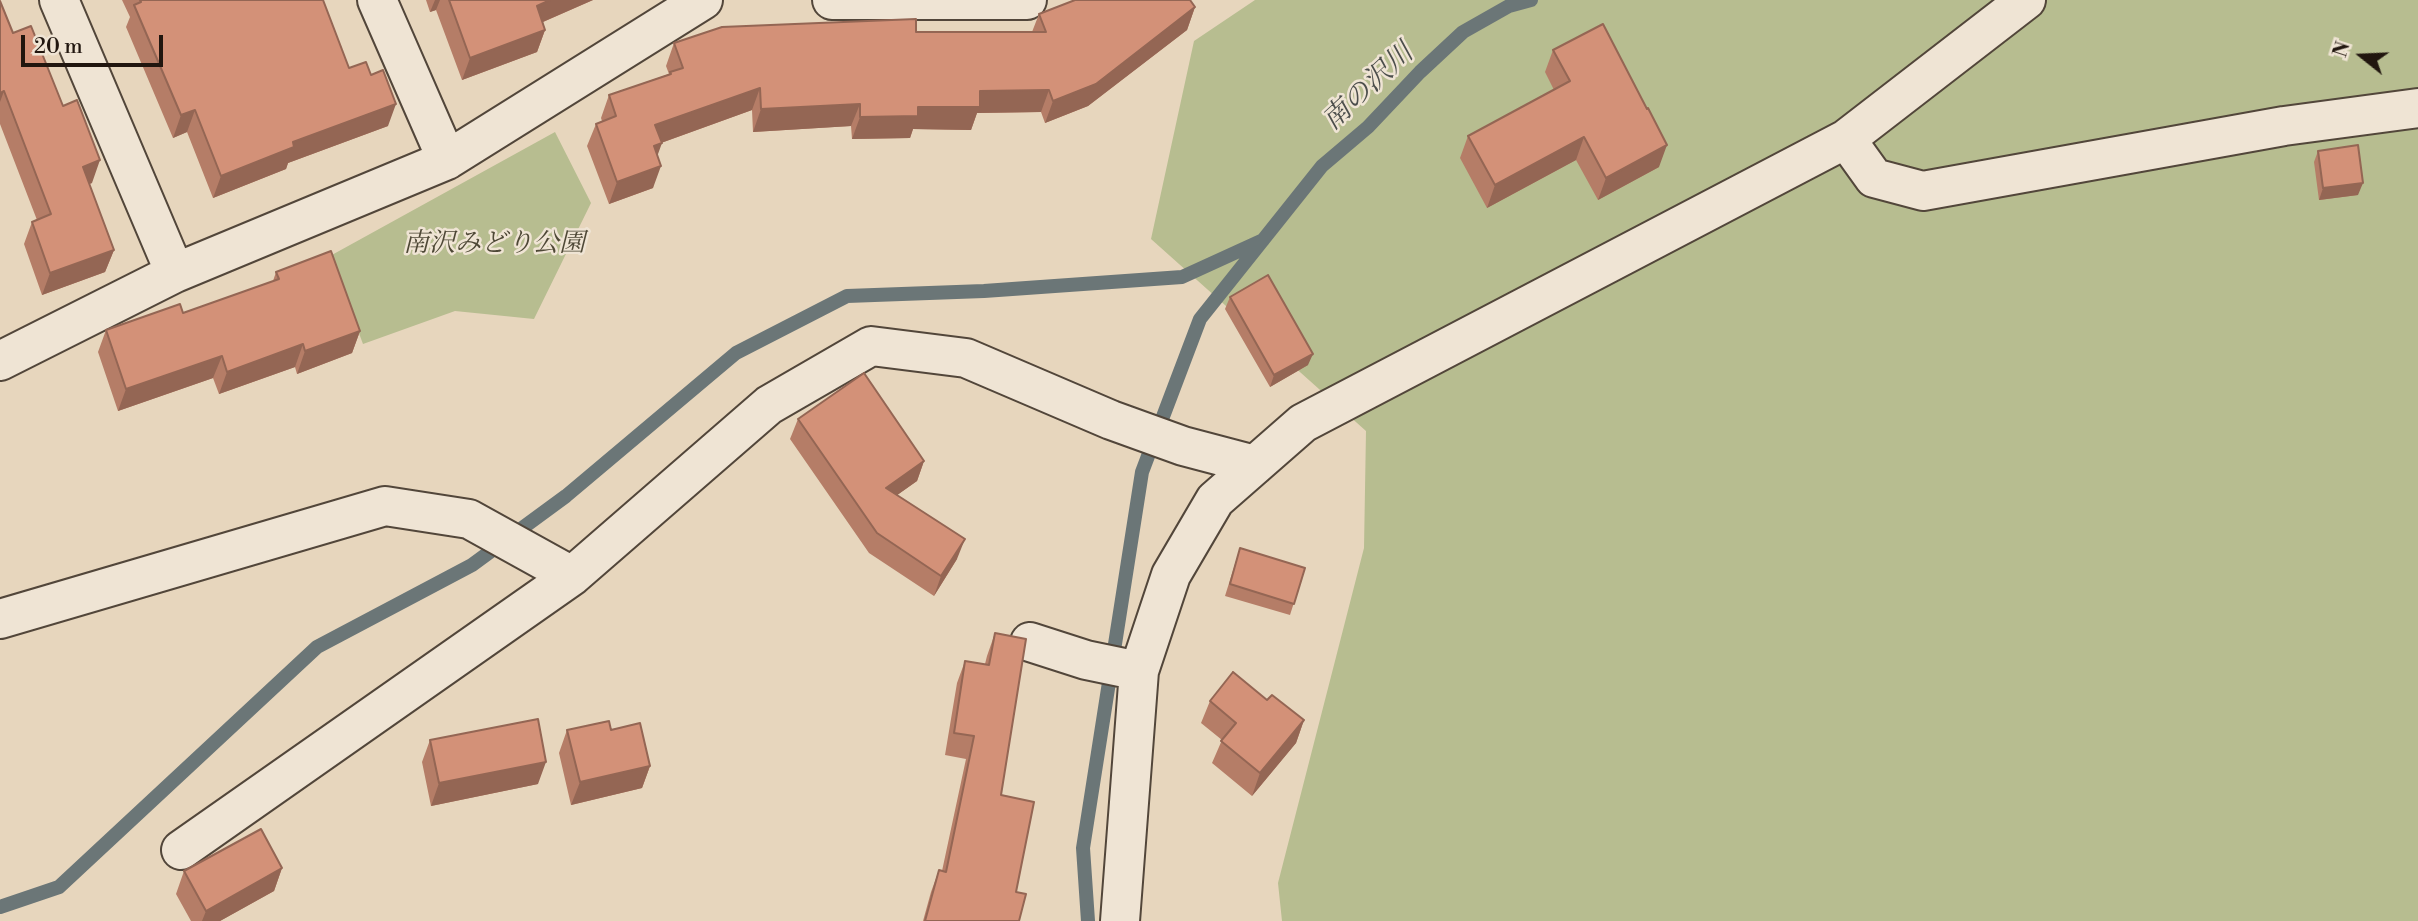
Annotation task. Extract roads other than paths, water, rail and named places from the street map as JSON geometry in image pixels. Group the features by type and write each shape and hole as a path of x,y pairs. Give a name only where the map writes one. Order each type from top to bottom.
{"street":[{"path":"59,0 175,273"},
{"path":"377,0 447,160"},
{"path":"0,361 175,273 447,160 703,0"},
{"path":"832,0 1026,0"},
{"path":"1120,921 1114,666 1215,500 1303,423 1846,139 2026,0"},
{"path":"1846,139 1874,178 1923,191 2284,126 2418,108"},
{"path":"181,850 572,576 769,405 871,346 965,358 1111,420 1182,446 1255,465"},
{"path":"0,618 385,506 469,519 572,576"},
{"path":"1030,642 1114,666"}],"waterway":[{"name":"南の沢川","path":"1088,921 1083,848 1142,472 1200,319 1322,166 1368,127 1420,72 1463,32 1509,6 1531,0"},
{"path":"0,907 59,887 317,647 472,565 566,496 736,353 847,296 984,291 1182,277 1263,240"}],"park label":[{"name":"南沢みどり公園","path":"494,245"}]}
